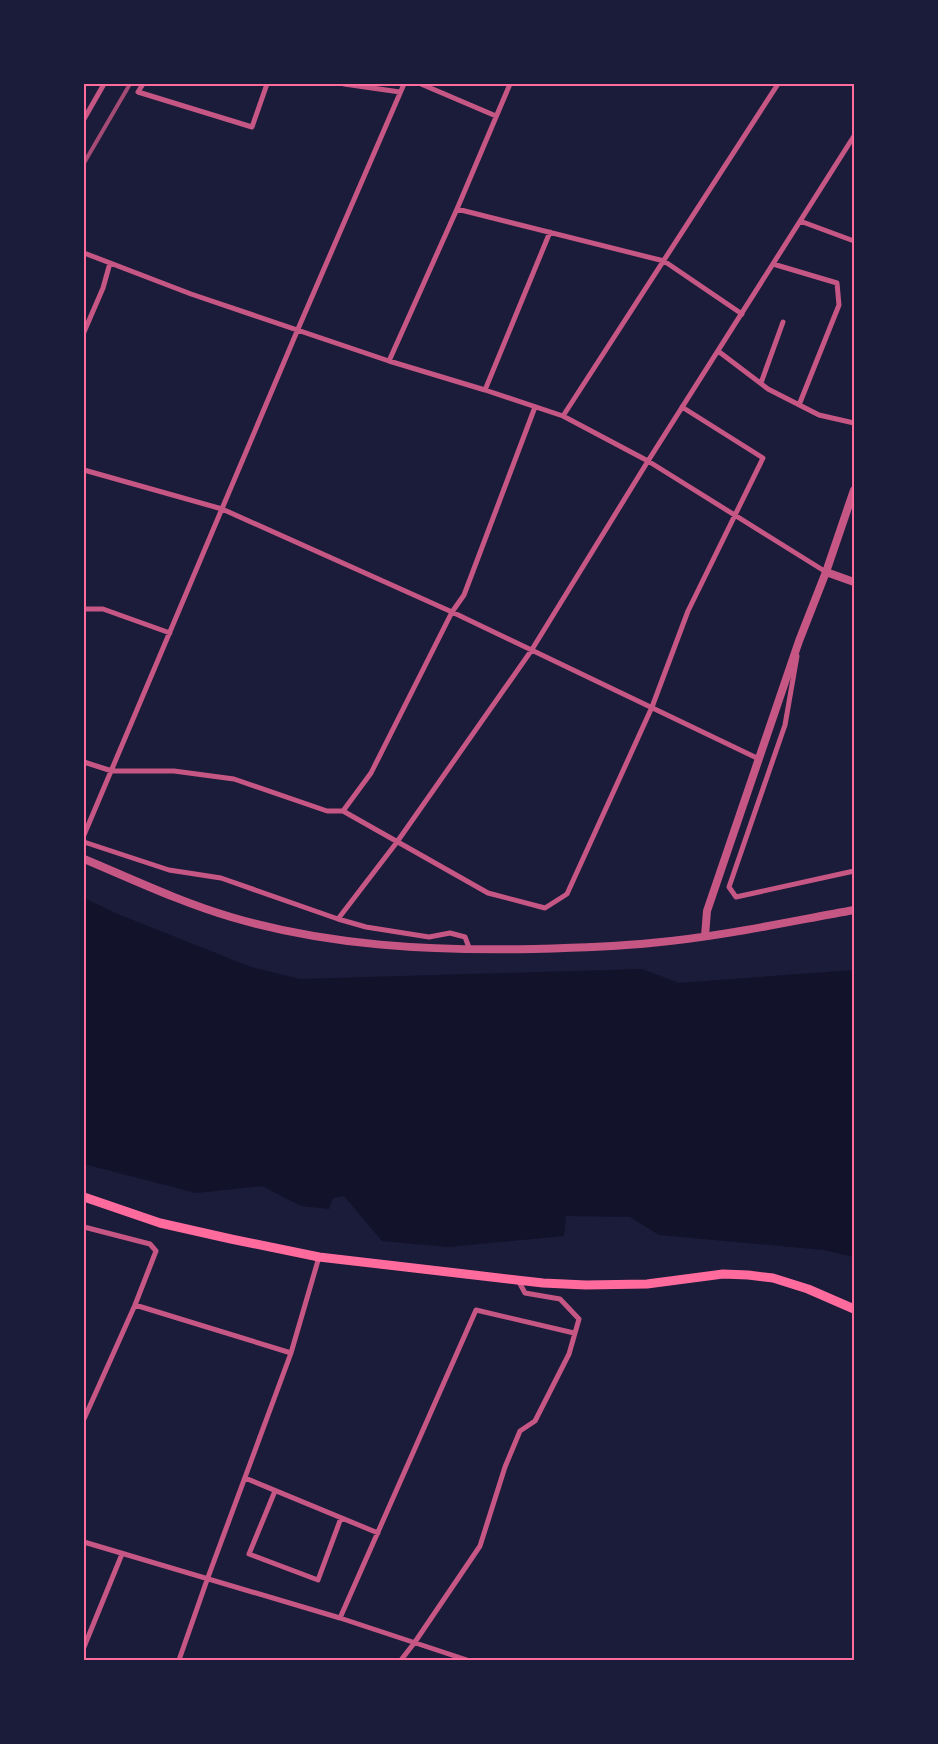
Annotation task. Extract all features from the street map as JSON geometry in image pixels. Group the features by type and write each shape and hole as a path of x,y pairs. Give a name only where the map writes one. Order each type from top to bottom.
{"main road":[{"path":"84,1197 160,1223 319,1256 517,1280 586,1286 647,1284 723,1274 748,1275 773,1278 808,1289 854,1309"}],"street":[{"path":"84,119 104,84"},
{"path":"143,84 138,92 252,127 267,84"},
{"path":"344,84 400,92"},
{"path":"84,835 404,84"},
{"path":"421,84 496,116"},
{"path":"389,361 510,84"},
{"path":"563,416 778,84"},
{"path":"338,920 397,842 531,651 648,461 854,136"},
{"path":"457,209 664,261 742,314"},
{"path":"800,221 854,241"},
{"path":"485,390 550,232"},
{"path":"84,253 191,294 389,361 563,416 648,461 826,572 854,582"},
{"path":"84,332 110,263"},
{"path":"773,264 837,284 839,305 799,405"},
{"path":"761,384 784,322"},
{"path":"718,351 768,389 819,415 854,423"},
{"path":"343,811 371,773 452,612 464,595 535,407"},
{"path":"84,762 112,771 174,771 234,779 328,811 343,811 488,893 545,908 567,894 652,707 688,611 763,458 682,407"},
{"path":"84,470 222,509 452,612 759,759"},
{"path":"705,936 707,911 799,641 826,572 854,490"},
{"path":"84,608 102,608 170,633"},
{"path":"799,641 785,725 729,888 736,898 854,871"},
{"path":"84,842 169,870 221,878 338,920 366,927 429,937 450,933 465,937 470,950"},
{"path":"84,858 162,892 231,917 310,936 374,944 470,950 597,947 652,943 705,936 854,910"},
{"path":"84,1227 150,1244 156,1251 135,1305 84,1419"},
{"path":"179,1660 292,1353 319,1256"},
{"path":"401,1660 480,1546 502,1476 520,1431 535,1421 568,1354 579,1319 560,1299 525,1293 517,1280"},
{"path":"135,1305 292,1353"},
{"path":"340,1618 476,1310 574,1333"},
{"path":"245,1478 378,1533"},
{"path":"275,1490 249,1554 318,1580 341,1518"},
{"path":"84,1542 340,1618 467,1660"},
{"path":"84,1647 122,1554"}],"shaded area":[{"path":"84,898 120,915 251,967 300,979 642,969 679,983 854,970 854,1257 824,1250 659,1235 630,1217 566,1216 564,1236 448,1247 382,1241 344,1196 333,1198 329,1209 301,1206 262,1186 196,1193 84,1164"}],"railway":[{"path":"84,163 130,84"}]}
